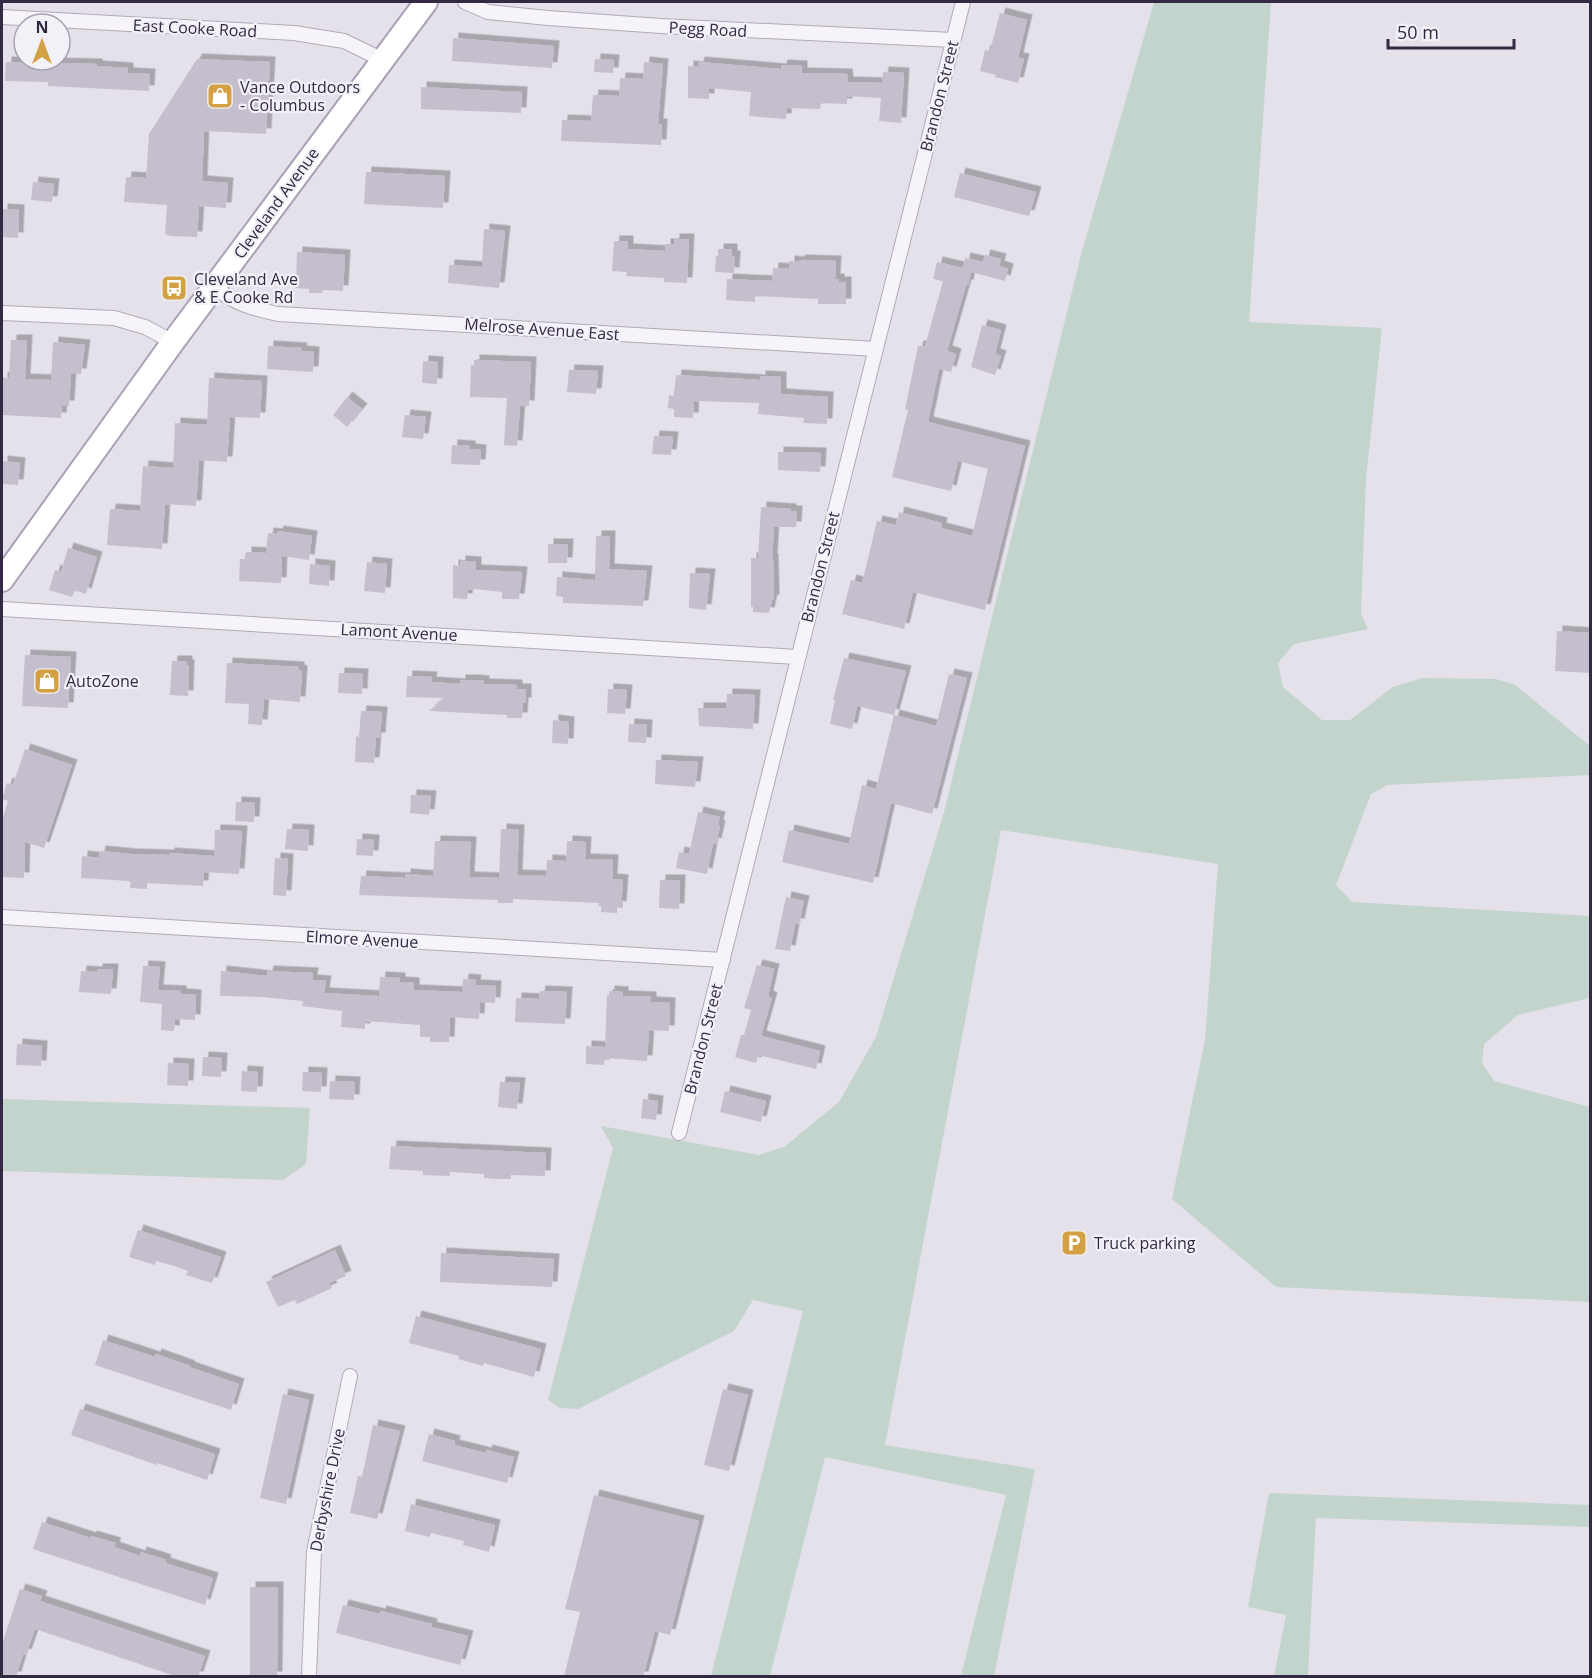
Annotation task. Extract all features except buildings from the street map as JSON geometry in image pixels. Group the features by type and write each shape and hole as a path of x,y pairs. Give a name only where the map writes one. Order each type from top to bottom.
{"main road":[{"name":"Cleveland Avenue","path":"2,580 173,342 426,2"}],"street":[{"name":"Pegg Road","path":"465,2 488,12 548,18 672,27 953,40"},
{"name":"Brandon Street","path":"680,1133 762,809 797,657 963,2"},
{"name":"East Cooke Road","path":"2,17 294,33 344,41 383,60"},
{"name":"Melrose Avenue East","path":"214,288 237,303 278,314 876,349"},
{"path":"2,313 114,318 145,327 173,342"},
{"name":"Lamont Avenue","path":"2,609 797,657"},
{"name":"Elmore Avenue","path":"2,917 723,960"},
{"name":"Derbyshire Drive","path":"309,1677 314,1552 350,1376"}],"shaded area":[{"path":"1154,2 1271,2 1249,322 1382,328 1366,479 1361,614 1368,629 1294,644 1278,663 1283,687 1322,720 1350,720 1393,687 1423,678 1496,679 1515,685 1590,746 1590,775 1387,785 1371,794 1336,885 1352,902 1590,916 1590,998 1518,1015 1484,1044 1482,1063 1494,1081 1590,1107 1590,1302 1276,1287 1172,1199 1205,1040 1218,864 1001,830 885,1445 1035,1469 994,1676 961,1676 1006,1495 825,1457 770,1676 711,1676 803,1311 753,1300 734,1331 578,1409 560,1408 548,1400 613,1148 601,1126 759,1155 784,1147 839,1102 876,1037 944,812 1081,255"},
{"path":"2,1099 310,1108 306,1164 283,1180 2,1171"},
{"path":"1269,1493 1590,1505 1590,1527 1316,1518 1308,1676 1274,1676 1286,1615 1248,1607"}],"place":[{"name":"Vance Outdoors - Columbus","path":"220,96"},
{"name":"Cleveland Ave & E Cooke Rd","path":"174,288"},
{"name":"AutoZone","path":"47,681"},
{"name":"Truck parking","path":"1074,1243"}]}
